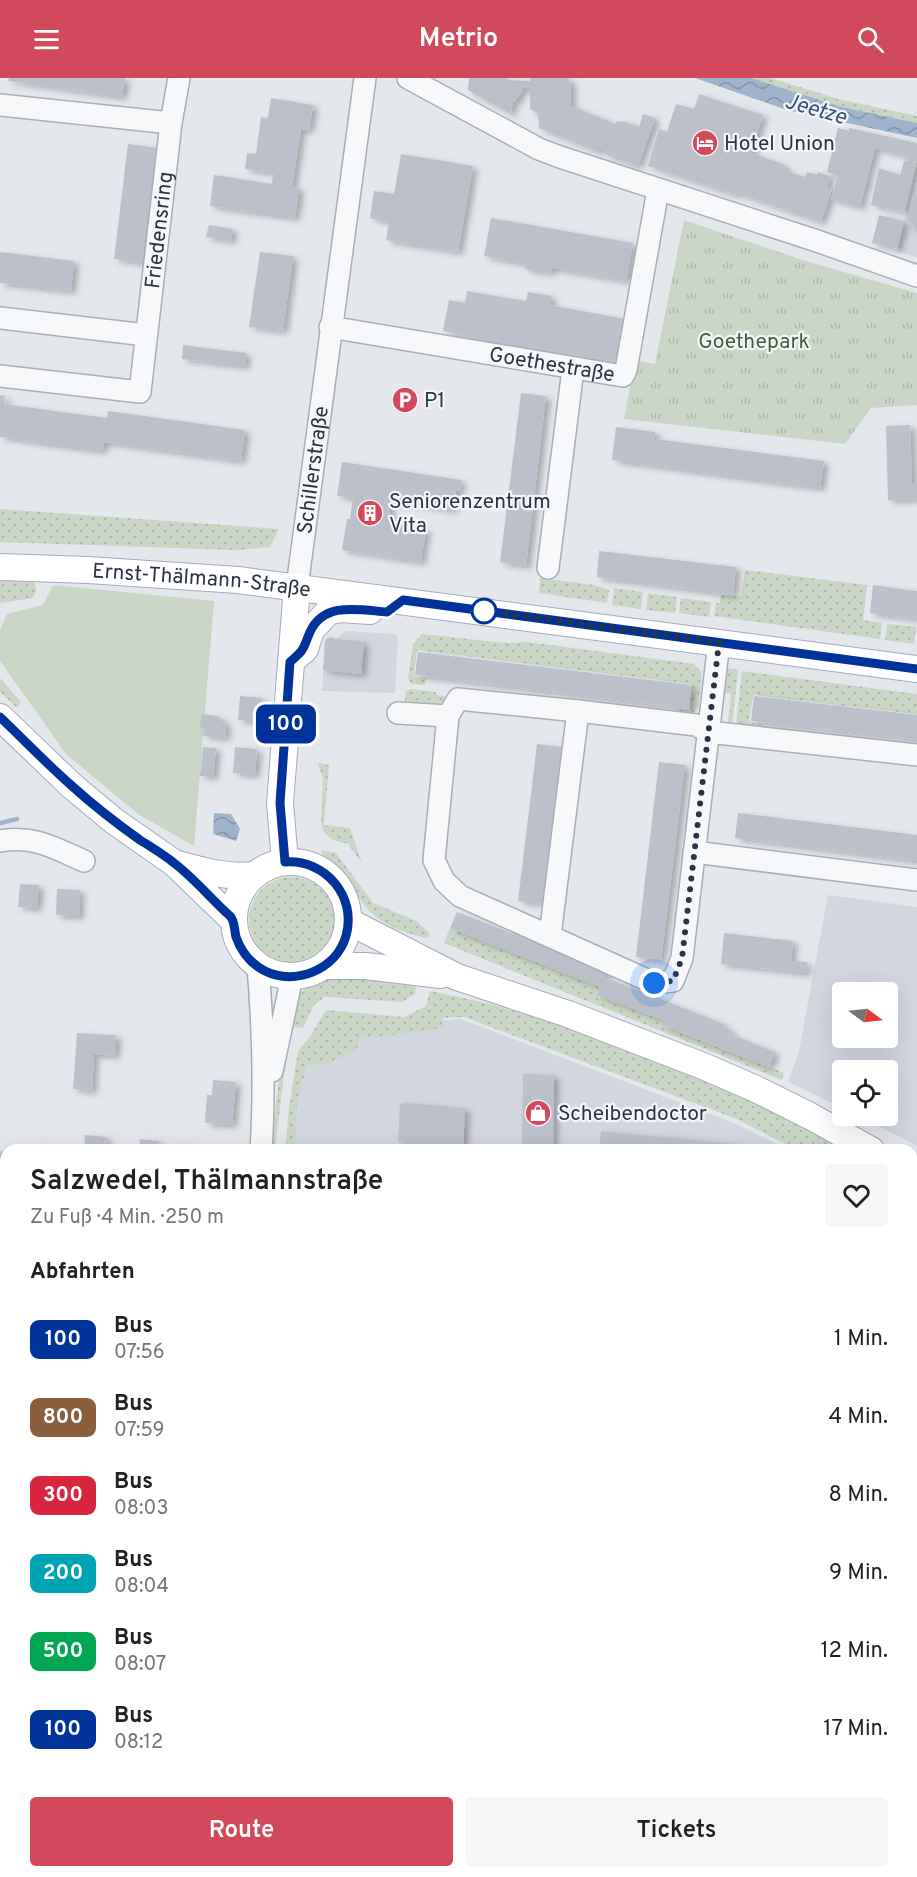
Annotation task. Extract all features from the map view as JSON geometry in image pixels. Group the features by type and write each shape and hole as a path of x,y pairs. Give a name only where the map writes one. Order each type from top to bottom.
{"main road":[{"name":"Ernst-Thälmann-Straße","path":"2,568 129,572 238,580 917,669"},
{"name":"Schillerstraße","path":"285,862 280,803 297,587"},
{"path":"290,662 305,649 311,630 328,612 340,609 387,612 403,600"},
{"path":"0,717 72,786 114,821 174,863 233,920"},
{"path":"285,862 306,864 328,875 343,896 348,921 342,946 325,966 309,974 292,977 274,974 258,966 244,953 233,920 239,895 254,876 266,867 285,862"},
{"path":"174,863 211,873 236,877 254,876"},
{"path":"348,921 457,977 568,1014 703,1066 765,1093 860,1144"},
{"path":"325,966 366,966 457,977"}],"street":[{"name":"Friedensring","path":"0,376 140,392 178,78"},
{"name":"Schillerstraße","path":"297,587 365,78"},
{"path":"408,78 539,149 917,276"},
{"path":"0,105 171,123"},
{"name":"Goethestraße","path":"330,327 618,377 623,376 626,370 658,190"},
{"path":"0,318 146,335"},
{"path":"548,568 573,369"},
{"path":"719,642 708,732 682,958 673,981 654,983 460,896 444,881 434,860 448,716 458,699 696,725 708,732 917,755"},
{"path":"550,936 578,711"},
{"path":"398,713 448,716"},
{"path":"0,841 24,838 37,841 84,861"},
{"path":"694,852 917,880"},
{"path":"258,966 263,1033 264,1103 261,1144"},
{"path":"264,1103 292,977"}],"shaded area":[{"path":"917,166 917,257 897,252"},
{"path":"346,631 396,634 398,637 395,693 322,691 325,649"},
{"path":"828,895 917,907 917,1144 878,1126 898,1126 898,1060 832,1060 832,1103 788,1082 799,1051"},
{"path":"461,1019 736,1124 777,1144 292,1144 300,1055 365,1027"}],"green space":[{"path":"751,78 771,78 838,99 917,116 917,123 842,107"},
{"name":"Goethepark","path":"684,220 809,262 917,293 917,405 871,408 845,444 624,419 635,360 655,364"},
{"path":"0,509 279,529 270,547 236,550 0,542"},
{"path":"745,570 867,585 863,620 882,623 880,639 714,616 716,603 720,603 721,595 741,597"},
{"path":"540,578 594,585 609,590 607,603 539,593"},
{"path":"0,579 34,579 36,591 33,598 0,603"},
{"path":"53,585 214,601 194,846 138,814 66,754 0,661 0,630 7,614 43,605"},
{"path":"614,588 643,592 641,609 612,605"},
{"path":"648,593 677,597 675,613 646,610"},
{"path":"681,598 711,602 709,617 679,613"},
{"path":"887,624 916,627 914,644 885,640"},
{"path":"422,634 506,643 528,642 694,664 702,673 698,708 691,715 678,715 679,709 689,710 692,684 417,650 414,676 426,678 425,685 411,684 408,679 413,644"},
{"path":"728,668 738,670 732,726 717,723 728,723 731,694 720,692 723,676"},
{"path":"742,671 917,694 917,714 753,695 749,722 763,724 763,729 736,725"},
{"path":"0,678 21,702 17,708 0,692"},
{"path":"411,689 436,692 436,695 445,696 444,706 404,708 406,691"},
{"path":"318,763 329,765 324,825 350,828 362,863 348,844 333,840 324,832 321,823 323,778"},
{"path":"321,850 336,853 373,903 417,921 430,934 428,938 399,930 380,920 359,898 351,881 323,855"},
{"path":"292,877 308,881 322,890 331,904 335,920 331,936 322,950 308,959 292,963 276,959 262,950 253,936 249,920 253,904 262,890 276,881"},
{"path":"450,928 600,987 598,995 663,1020 662,1025 784,1073 782,1080 444,943"},
{"path":"336,974 416,984 415,994 402,1002 325,997 314,1005 303,1028 289,1026 295,1004 302,991"},
{"path":"430,991 484,1003 589,1035 746,1098 836,1144 785,1144 737,1119 464,1017 443,1018 442,1028 377,1037 361,1036 357,1049 330,1063 307,1065 296,1110 295,1144 286,1144 298,1051 326,1010 404,1017 426,1006"},
{"path":"282,1057 286,1057 276,1144 271,1144"}],"water":[{"name":"Jeetze","path":"695,78 751,78 842,107 917,123 917,138 787,110"},
{"path":"214,813 231,814 240,829 236,841 213,834"}],"building":[{"path":"9,78 125,78 122,97 8,81"},
{"path":"469,78 507,78 507,80 530,81 530,78 568,78 571,85 571,106 616,124 617,121 624,121 639,127 643,114 655,118 638,166 606,155 607,151 600,149 599,152 539,128 538,113 530,109 530,88 519,88 523,90 515,102 513,101 511,114 468,90"},
{"name":"Hotel Union","path":"699,94 763,115 751,153 785,165 784,170 805,177 807,172 817,175 818,172 830,176 827,187 832,189 821,222 648,166 659,129 667,132 676,104 694,109"},
{"path":"271,98 313,105 309,130 301,129 292,187 299,188 295,218 210,206 214,175 272,184 273,173 245,169 247,153 256,154 261,117 268,118"},
{"path":"838,128 849,131 849,128 917,143 917,159 904,212 871,205 879,168 900,175 904,161 907,162 908,157 875,148 860,207 831,199 838,176 827,172"},
{"path":"128,144 159,148 144,263 114,259"},
{"path":"401,154 473,166 458,252 386,240 389,222 370,218 374,191 394,194"},
{"path":"916,182 917,226 916,231 907,220"},
{"path":"879,215 904,221 897,249 872,243"},
{"path":"491,218 633,243 626,281 552,268 551,273 525,269 526,264 484,256"},
{"path":"209,225 233,229 231,241 206,237"},
{"path":"0,252 74,261 71,291 0,283"},
{"path":"260,252 293,256 283,331 249,327"},
{"path":"467,291 526,301 528,292 552,296 550,305 625,319 617,362 542,349 542,352 470,339 471,336 443,331 449,300 465,303"},
{"path":"183,345 246,353 245,366 182,359"},
{"path":"521,393 546,396 526,566 500,562"},
{"path":"0,395 5,396 4,404 25,407 107,418 108,411 245,430 241,461 104,442 102,451 0,437"},
{"path":"910,425 912,483 917,483 917,499 888,500 886,426"},
{"path":"616,427 655,432 655,439 824,461 820,488 612,460"},
{"name":"Seniorenzentrum Vita","path":"342,462 461,480 460,491 456,490 453,510 391,501 389,516 401,518 400,525 426,529 421,562 342,550 353,498 337,496"},
{"path":"599,551 736,567 733,595 597,577"},
{"path":"873,585 917,591 917,619 870,613"},
{"path":"332,637 364,642 361,674 323,670 325,641"},
{"path":"418,652 691,685 689,709 415,675"},
{"path":"240,696 262,698 260,722 238,720"},
{"path":"754,696 917,715 917,740 751,721"},
{"path":"202,714 218,716 226,725 225,738 203,736 204,729 200,728"},
{"path":"537,744 562,747 543,904 518,901"},
{"path":"203,747 216,748 213,777 200,776"},
{"path":"235,747 257,749 255,775 233,773"},
{"path":"659,762 685,765 661,960 636,957"},
{"path":"738,813 917,835 917,861 735,838"},
{"path":"20,884 39,885 37,908 18,907"},
{"path":"57,889 80,890 79,916 56,915"},
{"path":"457,912 607,970 604,977 724,1024 723,1027 731,1030 730,1034 775,1052 769,1067 662,1025 663,1020 597,995 600,987 450,928"},
{"path":"724,933 793,941 791,961 807,962 806,973 721,964"},
{"path":"77,1033 116,1035 115,1056 94,1054 92,1091 73,1089"},
{"path":"523,1074 554,1075 553,1144 522,1144"},
{"path":"213,1080 236,1082 232,1125 205,1123 207,1095 212,1095"},
{"path":"400,1104 465,1108 463,1144 404,1144 404,1142 398,1142"},
{"path":"601,1131 735,1144 600,1144"},
{"path":"85,1135 107,1137 106,1144 84,1144"},
{"path":"140,1139 159,1141 159,1144 140,1144"}],"waterway":[{"path":"0,823 17,819"}],"bus line":[{"name":"100","path":"0,717 72,786 114,821 174,863 233,920 236,937 244,953 251,960 266,971 292,977 309,974 325,966 342,946 348,921 343,896 328,875 306,864 285,862 280,816 290,662 305,649 311,630 328,612 340,609 387,612 403,600 917,669"}],"place":[{"name":"Hotel Union","path":"705,143"},
{"name":"P1","path":"405,400"},
{"name":"Seniorenzentrum Vita","path":"370,513"},
{"name":"Scheibendoctor","path":"538,1113"}],"route":[{"path":"484,611 719,642 682,958 673,981 654,983"}]}
